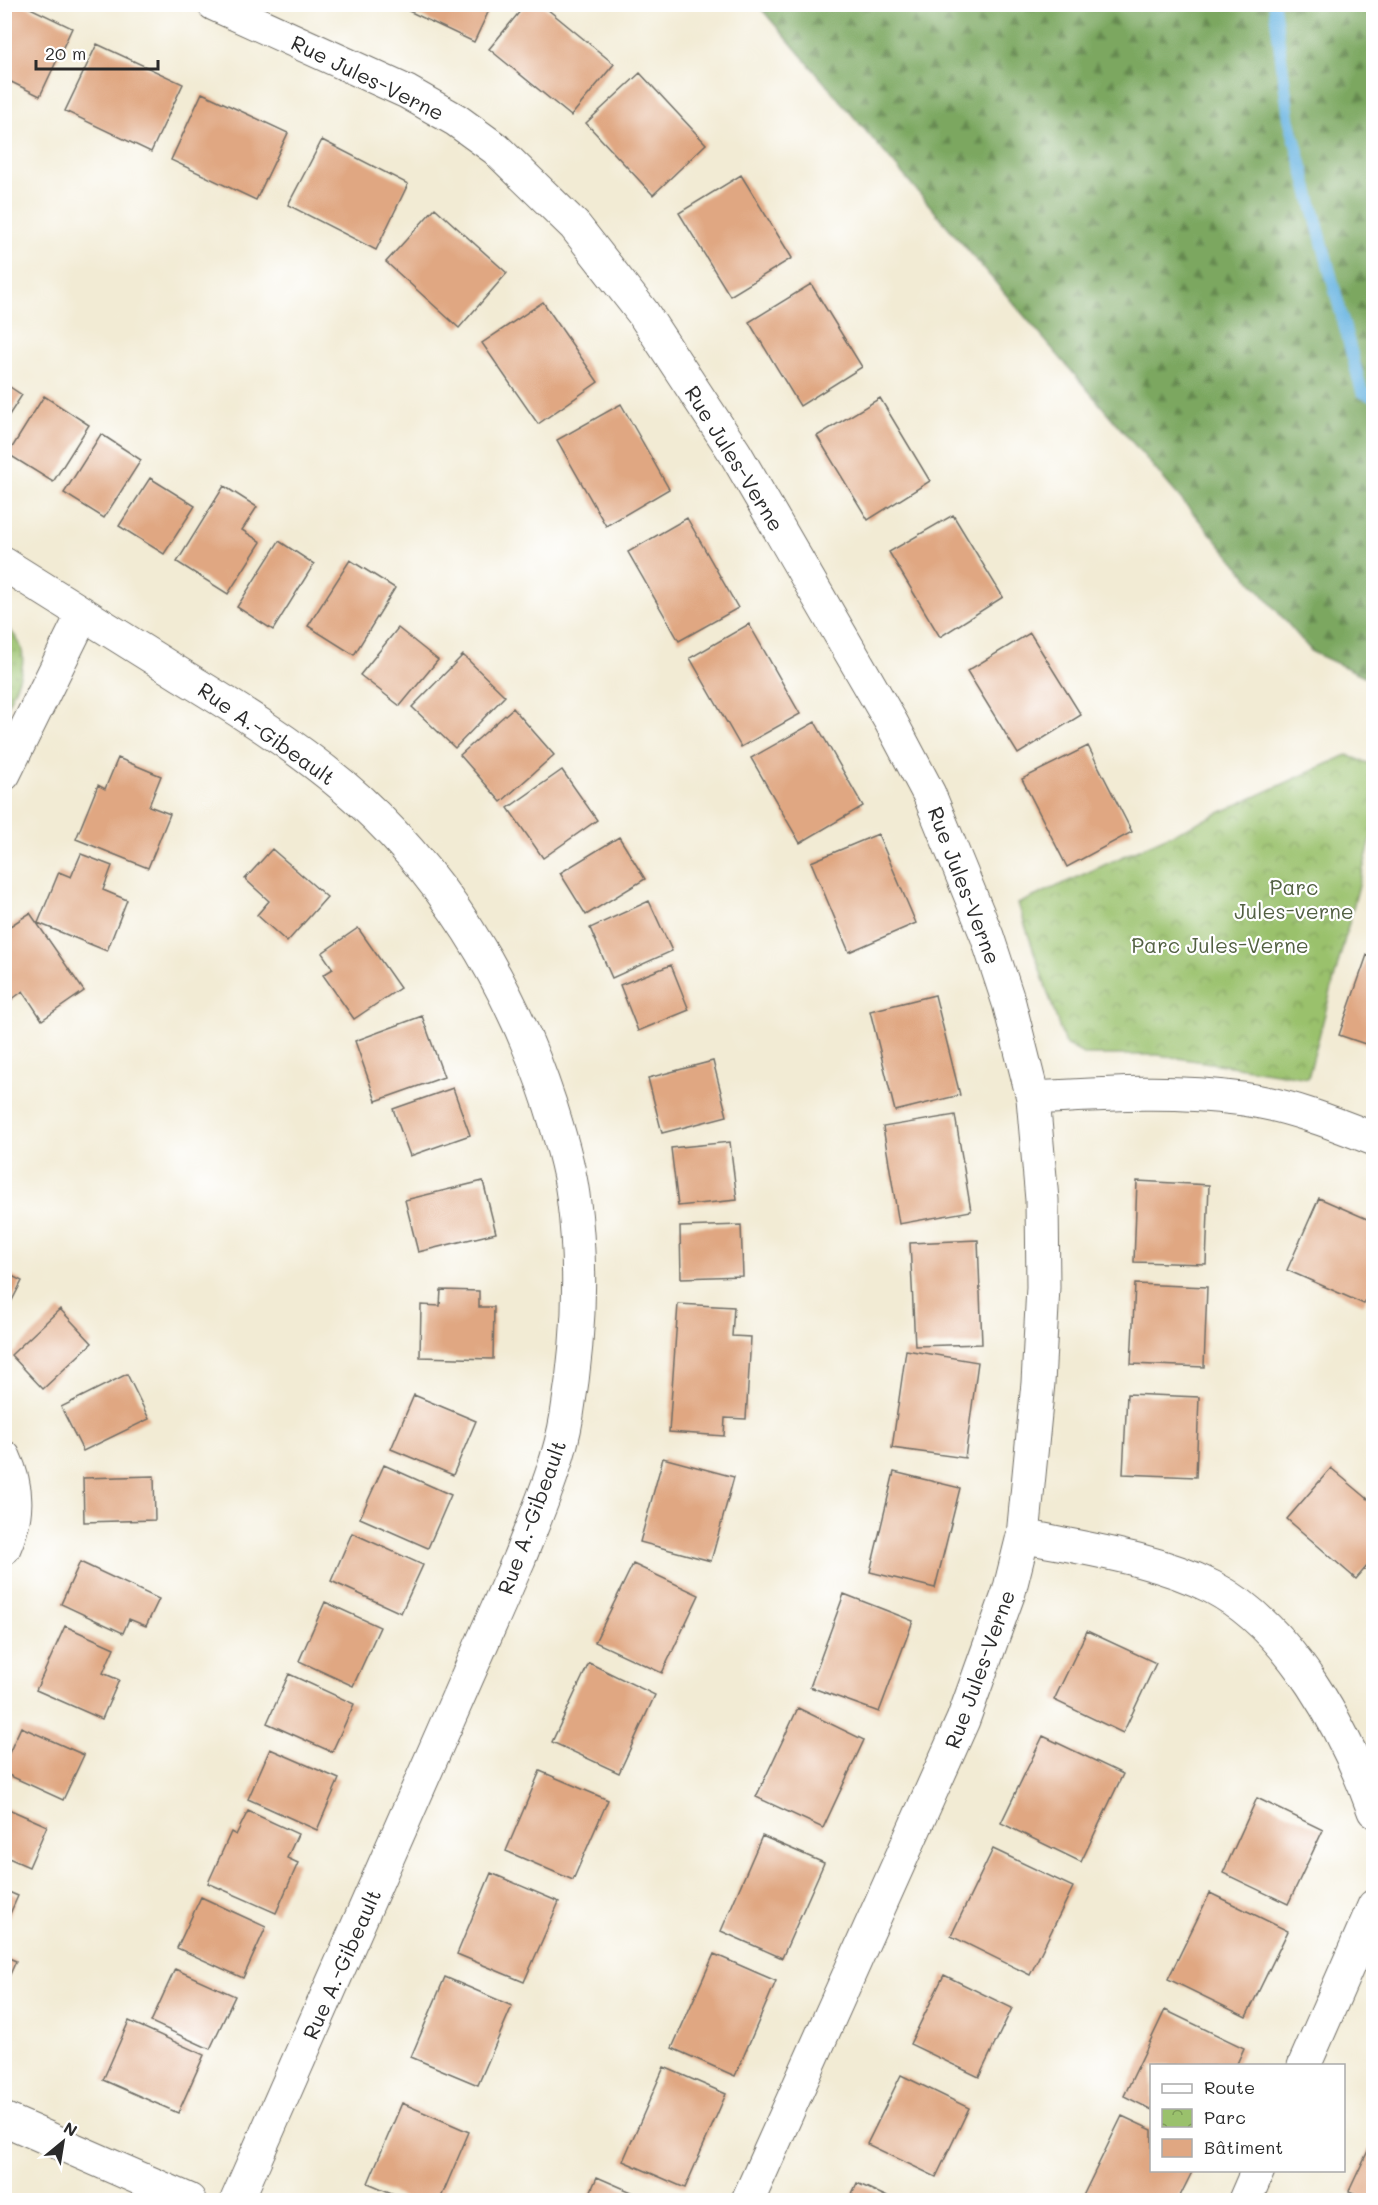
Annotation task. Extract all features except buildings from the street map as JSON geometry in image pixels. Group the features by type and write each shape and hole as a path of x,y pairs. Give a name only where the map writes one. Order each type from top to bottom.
{"street":[{"name":"Rue Jules-Verne","path":"214,4 407,92 456,120 496,150 575,226 643,312 735,453 891,722 929,794 987,936 1009,1003 1033,1098 1042,1200 1043,1287 1038,1383 1023,1536 1009,1592 963,1720 748,2200"},
{"name":"Rue A.-Gibeault","path":"4,564 305,755 379,819 420,863 460,918 502,985 534,1055 558,1129 573,1193 579,1265 577,1340 567,1418 548,1483 519,1559 237,2200"},
{"path":"4,774 83,614"},
{"path":"1033,1098 1128,1093 1198,1094 1245,1099 1294,1110 1374,1139"},
{"path":"4,1457 17,1495 15,1516 4,1548"},
{"path":"1023,1536 1173,1572 1212,1587 1240,1606 1269,1631 1323,1702 1347,1742 1374,1811"},
{"path":"1305,2064 1374,1906"},
{"path":"4,2119 189,2200"},
{"path":"1245,2200 1257,2172"}],"green space":[{"path":"758,5 1373,5 1373,680 1312,652"},
{"path":"5,626 15,636 23,656 20,677 5,710"},
{"name":"Parc Jules-Verne","path":"1347,755 1373,765 1373,832 1308,1078 1158,1055 1085,1055 1065,1044 1018,904"}],"waterway":[{"path":"1274,4 1289,118 1362,392 1374,397"}],"park label":[{"name":"Parc Jules-verne","path":"1294,898"}]}
